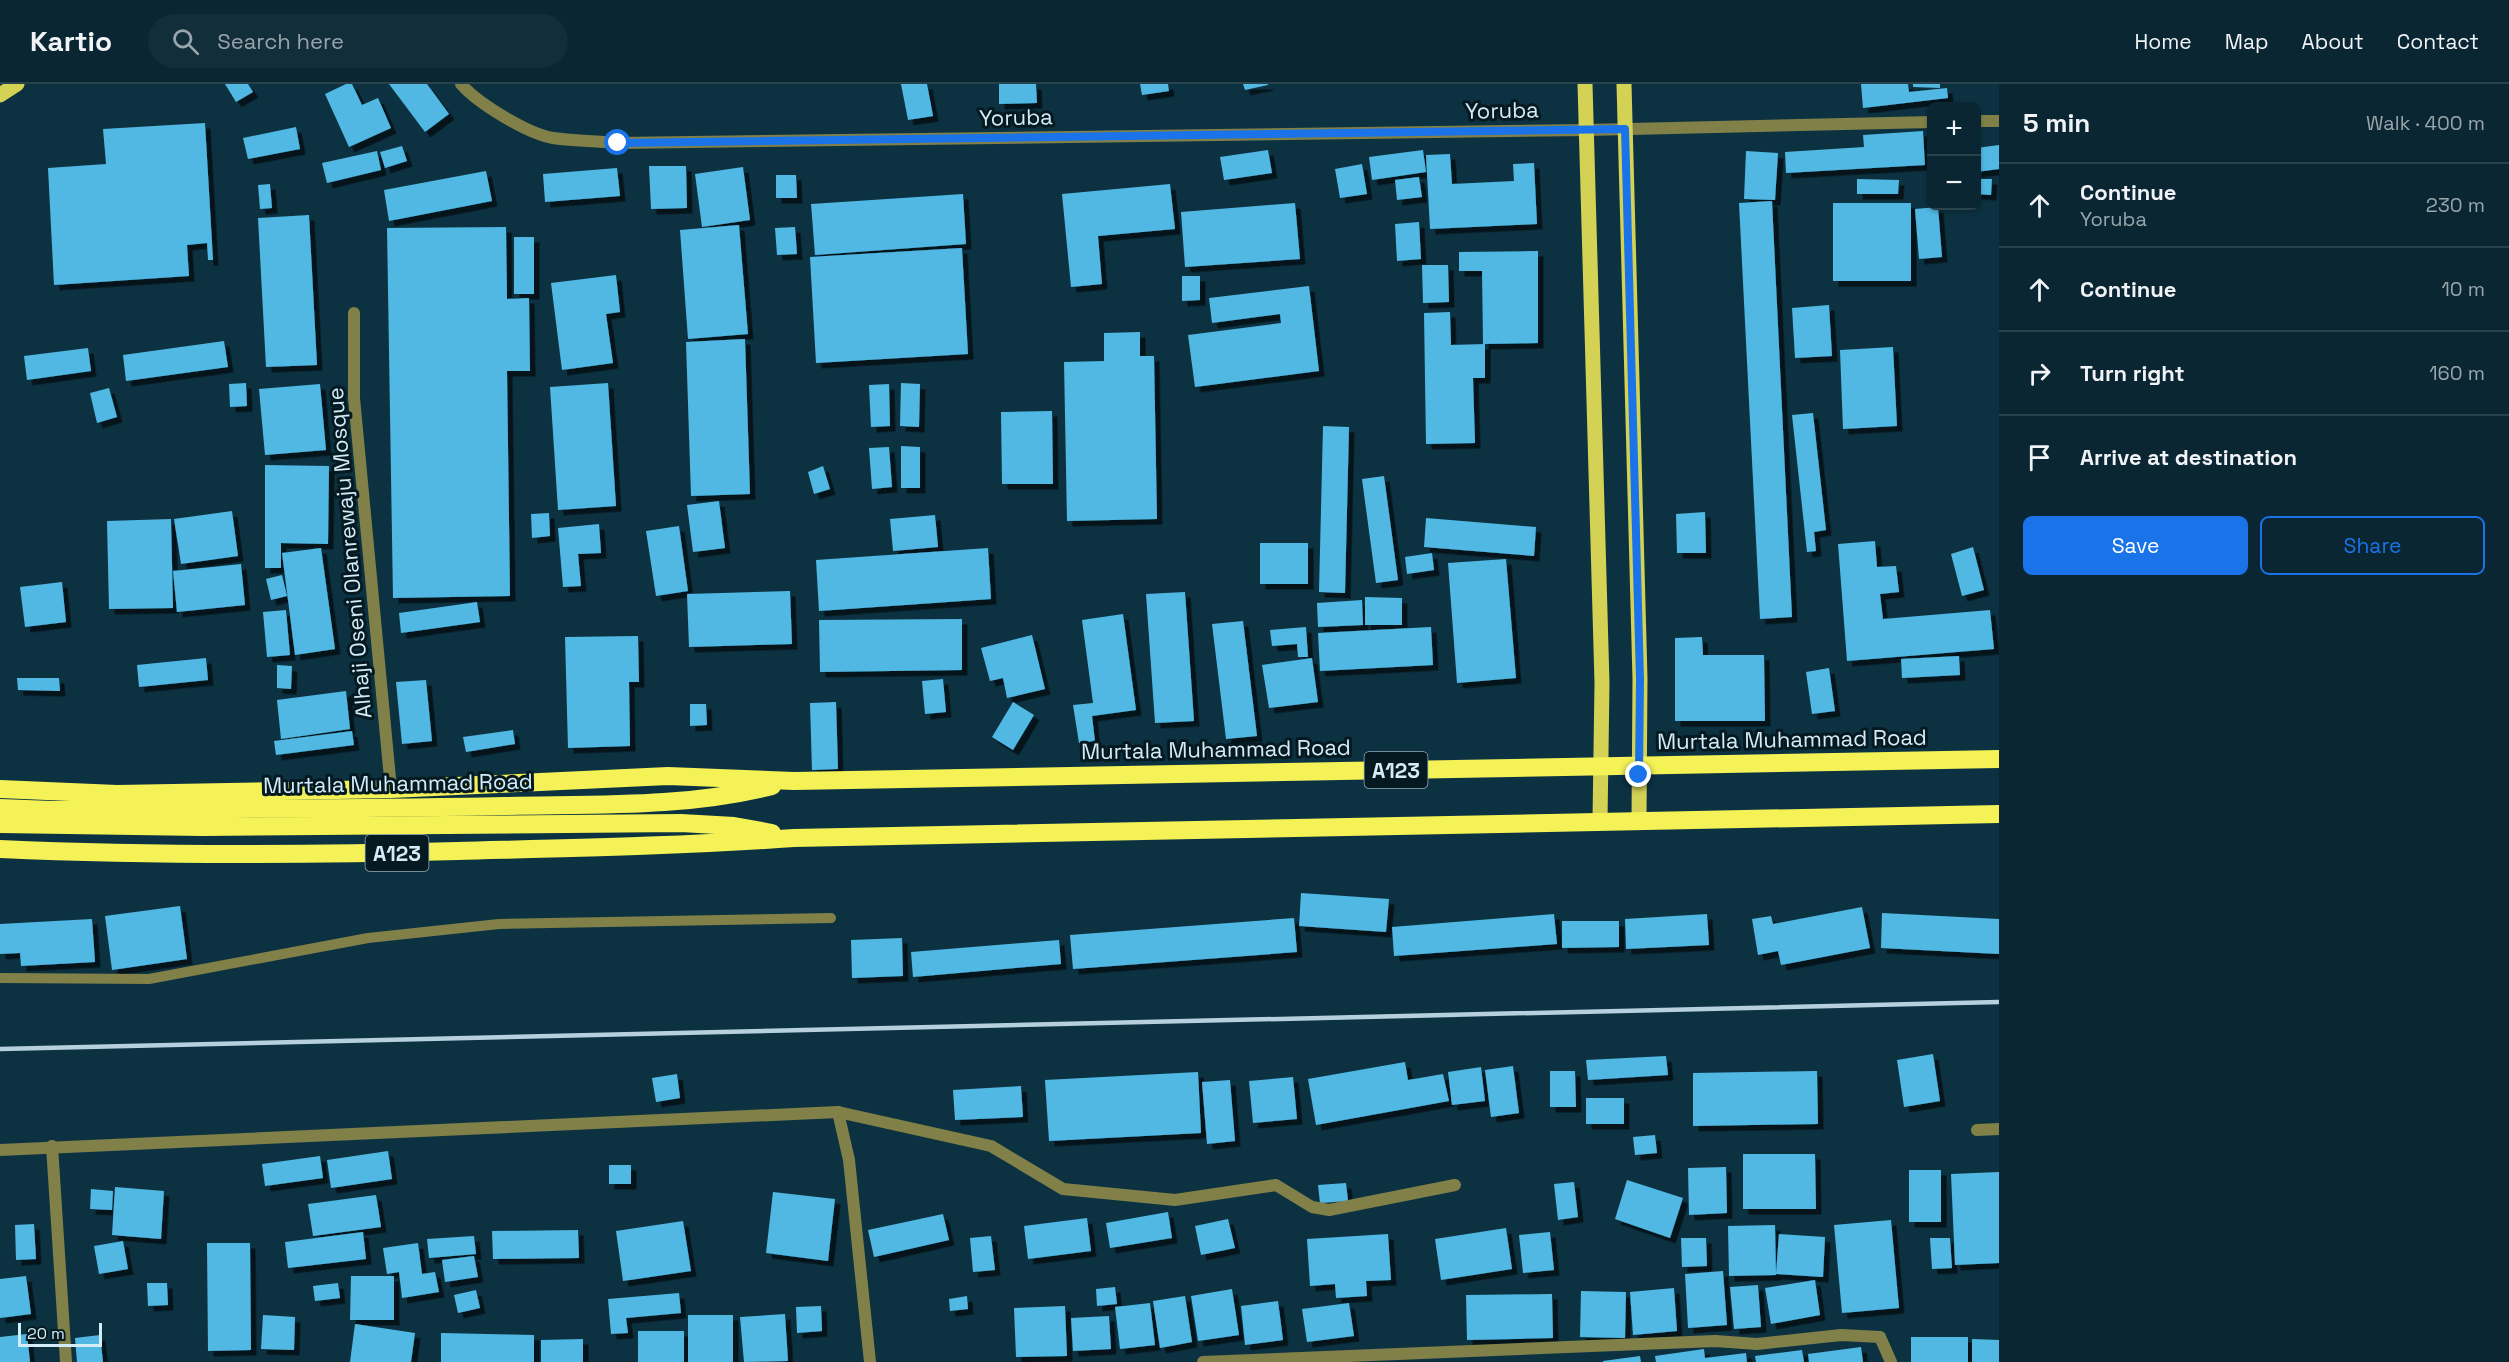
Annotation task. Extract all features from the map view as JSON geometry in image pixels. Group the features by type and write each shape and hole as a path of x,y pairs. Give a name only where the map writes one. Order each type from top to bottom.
{"highway":[{"name":"Murtala Muhammad Road","path":"0,789 117,794 391,789 668,776 794,781 1999,759"},
{"name":"Murtala Muhammad Road","path":"0,824 202,827 515,814 733,796 794,781"},
{"name":"Murtala Muhammad Road","path":"0,808 515,814 734,825 794,838"},
{"name":"Murtala Muhammad Road","path":"0,849 71,852 343,854 682,846 794,838 1999,814"}],"main road":[{"path":"0,95 17,84"},
{"path":"1585,84 1602,683 1600,821"},
{"path":"1624,84 1640,679 1639,820"}],"street":[{"name":"Yoruba","path":"462,84 470,94 512,122 550,138 618,143 1587,130 1927,122"},
{"path":"1981,121 1999,121"},
{"name":"Alhaji Oseni Olanrewaju Mosque","path":"354,313 354,398 391,789"},
{"path":"838,1112 849,1160 870,1362"},
{"path":"0,1150 838,1112 991,1146 1063,1189 1175,1200 1276,1185 1312,1207 1329,1210 1455,1185"},
{"path":"1977,1130 1999,1129"},
{"path":"52,1146 66,1362"},
{"path":"1203,1362 1715,1341 1757,1344 1841,1335 1880,1337 1892,1362"}],"lane":[{"path":"0,978 149,979 368,938 499,924 831,918"}],"building":[{"path":"225,84 248,84 253,92 236,102"},
{"path":"346,84 352,84 362,105 378,98 391,128 349,147 325,94"},
{"path":"389,84 427,84 449,114 425,132"},
{"path":"901,84 927,84 933,116 908,120"},
{"path":"999,84 1036,84 1037,103 999,104"},
{"path":"1140,84 1168,84 1169,91 1142,95"},
{"path":"1243,84 1268,84 1268,85 1245,90"},
{"path":"1861,84 1908,84 1909,92 1947,88 1948,98 1863,108"},
{"path":"1913,84 1940,84 1940,88 1913,87"},
{"path":"205,123 213,260 208,260 207,243 187,245 189,276 54,285 48,168 106,164 103,129"},
{"path":"296,127 300,149 248,159 243,138"},
{"path":"1923,131 1925,165 1786,173 1785,152 1864,147 1863,135"},
{"path":"1999,145 1999,169 1981,171 1981,147"},
{"path":"402,146 407,161 385,168 380,152"},
{"path":"1268,150 1272,173 1224,180 1220,157"},
{"path":"1423,150 1426,172 1372,180 1369,157"},
{"path":"377,151 381,170 327,183 322,163"},
{"path":"1746,151 1778,153 1775,200 1744,199"},
{"path":"1450,154 1452,184 1514,181 1513,164 1534,163 1537,224 1430,229 1426,155"},
{"path":"1362,164 1367,194 1340,198 1335,169"},
{"path":"649,166 686,166 687,208 651,209"},
{"path":"743,167 750,220 702,227 695,174"},
{"path":"617,168 620,196 545,202 543,174"},
{"path":"486,171 492,201 389,221 384,190"},
{"path":"776,175 796,175 797,198 776,198"},
{"path":"1419,177 1422,197 1397,200 1395,180"},
{"path":"1857,179 1899,180 1898,194 1857,194"},
{"path":"1981,179 1992,179 1991,195 1981,194"},
{"path":"270,184 272,208 260,209 258,185"},
{"path":"1170,184 1175,229 1098,236 1102,284 1071,287 1062,194"},
{"path":"963,194 966,244 815,255 811,204"},
{"path":"1772,201 1792,617 1760,619 1739,203"},
{"path":"1295,203 1300,259 1185,267 1181,212"},
{"path":"1833,203 1911,203 1911,281 1833,281"},
{"path":"1915,209 1938,210 1942,257 1919,259"},
{"path":"309,215 317,365 266,367 258,218"},
{"path":"1419,222 1421,259 1397,261 1395,224"},
{"path":"739,225 748,334 688,339 680,230"},
{"path":"506,227 507,299 529,298 530,371 507,371 510,596 393,598 387,228"},
{"path":"795,227 797,254 777,255 775,228"},
{"path":"514,237 534,237 534,294 514,294"},
{"path":"962,248 968,354 816,363 810,257"},
{"path":"1538,251 1538,343 1483,344 1482,271 1459,271 1459,252"},
{"path":"1422,265 1448,265 1449,302 1423,303"},
{"path":"616,275 620,312 606,314 613,363 562,370 551,283"},
{"path":"1182,276 1200,276 1200,300 1182,301"},
{"path":"1309,286 1319,371 1195,387 1188,335 1281,323 1280,314 1212,323 1209,298"},
{"path":"1829,305 1832,356 1795,358 1792,308"},
{"path":"1450,312 1451,345 1485,344 1485,378 1473,378 1475,443 1426,444 1424,313"},
{"path":"1140,332 1140,356 1154,356 1157,519 1067,521 1064,362 1104,361 1104,333"},
{"path":"745,339 750,494 691,496 686,342"},
{"path":"224,341 228,367 126,381 123,355"},
{"path":"1893,347 1897,426 1843,429 1840,350"},
{"path":"88,348 91,371 27,380 24,356"},
{"path":"246,383 247,406 230,407 229,384"},
{"path":"608,383 616,506 558,510 550,387"},
{"path":"901,383 920,384 919,427 900,426"},
{"path":"320,384 326,450 265,455 259,389"},
{"path":"889,384 890,426 871,427 869,385"},
{"path":"109,388 117,417 97,423 90,393"},
{"path":"1052,411 1053,484 1002,484 1001,412"},
{"path":"1813,413 1826,530 1814,532 1816,551 1807,552 1792,415"},
{"path":"1323,426 1349,427 1345,593 1319,592"},
{"path":"901,446 920,447 920,488 901,488"},
{"path":"889,447 892,487 872,489 869,448"},
{"path":"265,465 329,466 328,544 281,543 281,568 265,568"},
{"path":"823,466 830,489 814,494 808,472"},
{"path":"1384,476 1398,580 1376,583 1362,479"},
{"path":"719,501 725,548 693,552 687,505"},
{"path":"232,511 238,556 181,564 174,519"},
{"path":"1705,512 1706,553 1677,553 1676,514"},
{"path":"549,513 550,536 532,538 531,514"},
{"path":"935,515 938,547 893,551 890,519"},
{"path":"1426,518 1536,527 1534,556 1424,547"},
{"path":"171,519 173,608 109,609 107,521"},
{"path":"599,524 601,553 578,554 581,586 563,587 558,528"},
{"path":"679,526 688,591 656,596 646,531"},
{"path":"1875,541 1877,567 1896,566 1899,592 1880,594 1883,619 1990,610 1994,649 1847,661 1838,544"},
{"path":"1260,543 1308,543 1308,584 1260,584"},
{"path":"1973,547 1984,590 1962,596 1951,554"},
{"path":"321,548 335,649 295,655 282,553"},
{"path":"988,548 991,599 819,611 816,560"},
{"path":"1432,553 1434,570 1407,574 1405,557"},
{"path":"1506,559 1516,678 1457,683 1448,563"},
{"path":"241,564 245,605 177,612 173,571"},
{"path":"282,575 287,596 271,600 266,579"},
{"path":"62,582 66,622 25,627 20,587"},
{"path":"790,591 792,644 689,647 687,594"},
{"path":"1185,592 1194,721 1155,723 1146,594"},
{"path":"1365,597 1402,598 1402,625 1365,625"},
{"path":"1362,600 1363,625 1318,627 1317,603"},
{"path":"477,602 480,622 401,633 399,613"},
{"path":"286,610 290,655 267,657 263,612"},
{"path":"1123,614 1136,710 1092,716 1095,741 1079,743 1073,705 1093,703 1082,620"},
{"path":"962,619 962,670 820,672 819,620"},
{"path":"1243,621 1257,736 1226,739 1212,624"},
{"path":"1306,627 1308,657 1298,657 1297,644 1272,646 1270,630"},
{"path":"1431,627 1433,665 1320,671 1318,633"},
{"path":"1032,635 1045,689 1007,698 1003,678 990,681 981,648"},
{"path":"638,636 639,682 629,682 630,746 568,748 565,637"},
{"path":"1702,637 1703,655 1764,655 1765,721 1675,721 1675,638"},
{"path":"1959,656 1960,675 1902,678 1901,659"},
{"path":"206,658 208,680 139,687 137,665"},
{"path":"1312,658 1318,702 1269,708 1262,665"},
{"path":"277,665 292,666 291,689 277,688"},
{"path":"1829,668 1835,711 1812,714 1806,672"},
{"path":"17,678 59,678 60,691 18,690"},
{"path":"943,679 946,712 925,714 922,681"},
{"path":"426,680 432,741 402,744 396,682"},
{"path":"346,691 350,729 281,739 277,700"},
{"path":"836,702 838,769 812,770 810,703"},
{"path":"1013,702 1034,715 1013,750 992,737"},
{"path":"690,704 706,704 707,725 690,726"},
{"path":"513,730 515,744 466,752 463,737"},
{"path":"352,731 354,745 276,755 274,741"},
{"path":"1301,893 1389,899 1386,932 1299,926"},
{"path":"180,906 187,959 112,970 105,916"},
{"path":"1862,907 1870,948 1781,965 1778,951 1758,955 1752,919 1771,916 1773,924"},
{"path":"1882,913 1999,919 1999,954 1881,948"},
{"path":"1554,914 1557,944 1394,956 1392,927"},
{"path":"1707,914 1709,945 1626,949 1625,919"},
{"path":"1294,918 1297,952 1073,969 1070,935"},
{"path":"92,919 95,962 21,966 20,953 0,954 0,924"},
{"path":"1562,921 1619,921 1619,947 1562,948"},
{"path":"902,938 903,976 852,978 851,940"},
{"path":"1059,940 1061,964 913,977 911,952"},
{"path":"1933,1054 1940,1101 1904,1107 1897,1060"},
{"path":"1666,1056 1668,1075 1588,1080 1586,1060"},
{"path":"1405,1062 1408,1080 1443,1074 1449,1101 1316,1125 1308,1079"},
{"path":"1513,1066 1519,1113 1491,1117 1485,1070"},
{"path":"1481,1067 1485,1101 1452,1105 1448,1072"},
{"path":"1550,1071 1575,1071 1576,1107 1550,1107"},
{"path":"1817,1071 1818,1124 1693,1126 1693,1073"},
{"path":"1198,1072 1201,1133 1049,1141 1045,1080"},
{"path":"677,1074 680,1098 656,1102 652,1078"},
{"path":"1293,1077 1297,1119 1253,1123 1249,1081"},
{"path":"1230,1080 1235,1141 1207,1144 1202,1082"},
{"path":"1021,1086 1023,1117 955,1120 953,1090"},
{"path":"1586,1098 1624,1098 1624,1124 1586,1124"},
{"path":"1655,1135 1657,1153 1635,1155 1633,1137"},
{"path":"388,1151 392,1179 331,1188 327,1160"},
{"path":"1743,1154 1815,1154 1816,1209 1743,1209"},
{"path":"320,1156 323,1178 265,1186 262,1164"},
{"path":"609,1165 631,1165 631,1184 609,1184"},
{"path":"1726,1167 1727,1213 1689,1215 1688,1168"},
{"path":"1909,1170 1941,1170 1941,1222 1909,1222"},
{"path":"1999,1172 1999,1263 1955,1265 1951,1174"},
{"path":"1627,1180 1683,1198 1670,1238 1615,1219"},
{"path":"1574,1182 1578,1217 1558,1220 1554,1184"},
{"path":"1346,1183 1348,1201 1320,1203 1318,1185"},
{"path":"115,1187 164,1191 161,1239 112,1235"},
{"path":"91,1189 113,1191 112,1210 90,1209"},
{"path":"773,1192 835,1199 828,1261 766,1253"},
{"path":"376,1195 381,1227 313,1236 308,1204"},
{"path":"1168,1212 1172,1238 1110,1248 1106,1223"},
{"path":"943,1214 949,1240 874,1257 868,1230"},
{"path":"1087,1218 1091,1251 1028,1259 1024,1226"},
{"path":"1228,1219 1235,1248 1201,1255 1195,1226"},
{"path":"1891,1220 1899,1308 1842,1313 1834,1225"},
{"path":"683,1221 691,1271 623,1281 616,1231"},
{"path":"34,1224 36,1259 16,1260 15,1225"},
{"path":"1775,1225 1776,1275 1729,1276 1728,1226"},
{"path":"1506,1228 1512,1269 1441,1280 1435,1239"},
{"path":"578,1230 579,1258 493,1259 492,1231"},
{"path":"363,1232 366,1259 288,1268 285,1242"},
{"path":"1550,1232 1554,1270 1523,1273 1519,1235"},
{"path":"1388,1234 1391,1280 1366,1281 1367,1296 1336,1298 1335,1284 1310,1286 1307,1239"},
{"path":"1779,1234 1825,1237 1823,1277 1776,1274"},
{"path":"474,1236 476,1254 429,1258 427,1239"},
{"path":"991,1236 995,1270 973,1272 970,1238"},
{"path":"1681,1238 1706,1238 1707,1266 1682,1267"},
{"path":"1930,1238 1950,1238 1952,1268 1932,1269"},
{"path":"123,1241 128,1269 99,1274 94,1246"},
{"path":"207,1243 250,1243 251,1350 208,1351"},
{"path":"418,1243 422,1274 435,1272 439,1292 402,1298 399,1272 387,1274 383,1248"},
{"path":"474,1256 478,1277 445,1282 442,1260"},
{"path":"1723,1271 1727,1325 1688,1328 1685,1274"},
{"path":"26,1276 31,1314 0,1318 0,1279"},
{"path":"351,1276 394,1276 394,1320 350,1320"},
{"path":"1815,1280 1820,1315 1771,1324 1765,1288"},
{"path":"147,1283 167,1283 168,1305 148,1306"},
{"path":"338,1283 340,1298 315,1301 313,1286"},
{"path":"1758,1285 1761,1327 1734,1329 1730,1287"},
{"path":"1115,1287 1117,1304 1097,1306 1096,1289"},
{"path":"1674,1288 1677,1331 1633,1335 1630,1292"},
{"path":"1232,1289 1239,1335 1198,1341 1191,1296"},
{"path":"476,1290 480,1308 458,1313 454,1295"},
{"path":"1581,1291 1626,1292 1625,1338 1580,1337"},
{"path":"679,1293 681,1313 626,1318 628,1333 611,1334 608,1299"},
{"path":"1552,1294 1553,1338 1467,1340 1466,1295"},
{"path":"967,1296 968,1309 950,1311 949,1299"},
{"path":"1185,1296 1192,1342 1160,1348 1153,1301"},
{"path":"1278,1301 1283,1340 1245,1345 1241,1306"},
{"path":"1150,1303 1155,1345 1120,1349 1115,1307"},
{"path":"1349,1303 1354,1336 1307,1342 1302,1309"},
{"path":"821,1306 822,1331 797,1333 796,1307"},
{"path":"1065,1306 1067,1356 1016,1357 1014,1308"},
{"path":"785,1314 788,1361 744,1362 740,1317"},
{"path":"263,1315 295,1317 294,1350 261,1349"},
{"path":"688,1315 733,1315 733,1362 688,1362"},
{"path":"1109,1316 1111,1349 1073,1351 1071,1318"},
{"path":"355,1324 415,1333 411,1362 350,1362"},
{"path":"638,1331 684,1331 684,1362 638,1362"},
{"path":"441,1333 534,1335 534,1362 441,1362"},
{"path":"27,1334 30,1362 0,1362 0,1337"},
{"path":"100,1335 103,1362 77,1362 75,1338"},
{"path":"1911,1337 1968,1337 1968,1362 1911,1362"},
{"path":"583,1339 583,1362 541,1362 541,1340"},
{"path":"1972,1339 1999,1340 1999,1362 1972,1362"},
{"path":"1861,1347 1863,1362 1809,1362 1808,1354"},
{"path":"1704,1349 1705,1358 1746,1353 1747,1362 1656,1362 1655,1356"},
{"path":"1802,1350 1804,1362 1756,1362 1755,1356"},
{"path":"1640,1356 1641,1362 1603,1362 1603,1361"}],"railway":[{"path":"0,1049 1999,1002"}],"route":[{"path":"618,143 1625,129 1640,679 1639,775"}]}
